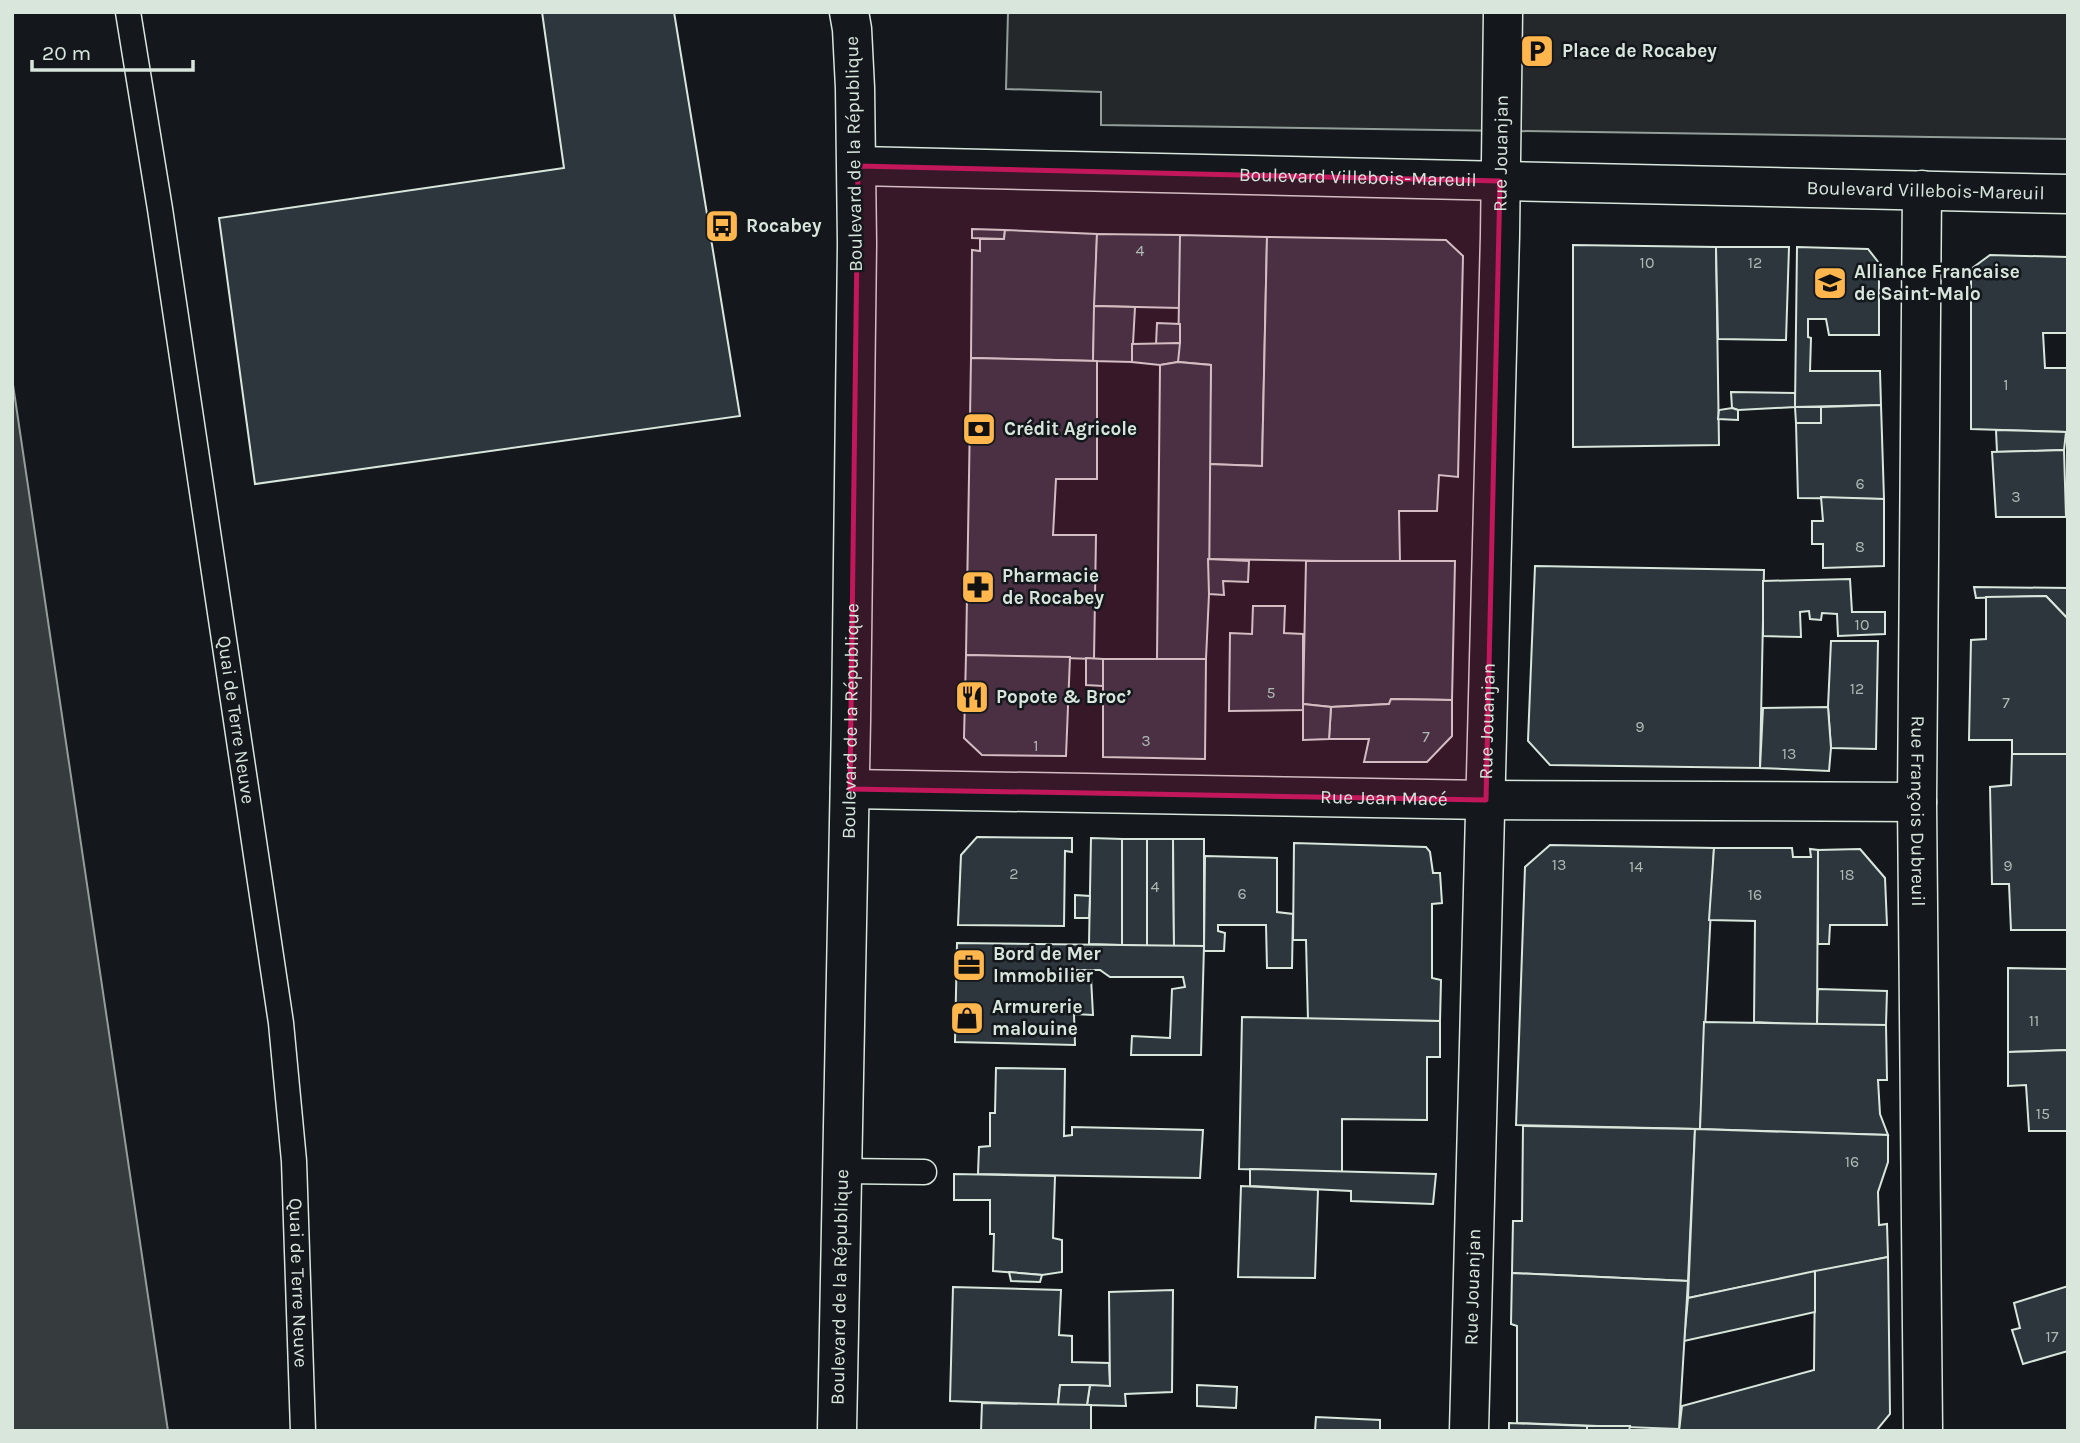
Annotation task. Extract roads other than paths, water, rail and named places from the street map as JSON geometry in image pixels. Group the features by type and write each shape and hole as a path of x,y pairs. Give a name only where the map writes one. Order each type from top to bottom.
{"street":[{"name":"Boulevard de la République","path":"837,1431 850,789 858,166 849,12"},
{"name":"Rue Jouanjan","path":"1469,1431 1503,12"},
{"name":"Boulevard Villebois-Mareuil","path":"858,166 2068,194"},
{"name":"Rue François Dubreuil","path":"1922,190 1917,802 1923,1431"},
{"name":"Rue Jean Macé","path":"850,789 1486,800 1917,802"}],"lane":[{"name":"Quai de Terre Neuve","path":"128,12 160,209 281,1023 294,1161 303,1431"},
{"path":"842,1171 924,1172"}],"place":[{"name":"Place de Rocabey","path":"1537,51"},
{"name":"Rocabey","path":"722,226"},
{"name":"Alliance Francaise de Saint-Malo","path":"1830,283"},
{"name":"Crédit Agricole","path":"979,429"},
{"name":"Pharmacie de Rocabey","path":"978,587"},
{"name":"Popote & Broc’","path":"972,697"},
{"name":"Bord de Mer Immobilier","path":"969,965"},
{"name":"Armurerie malouine","path":"967,1018"}]}
